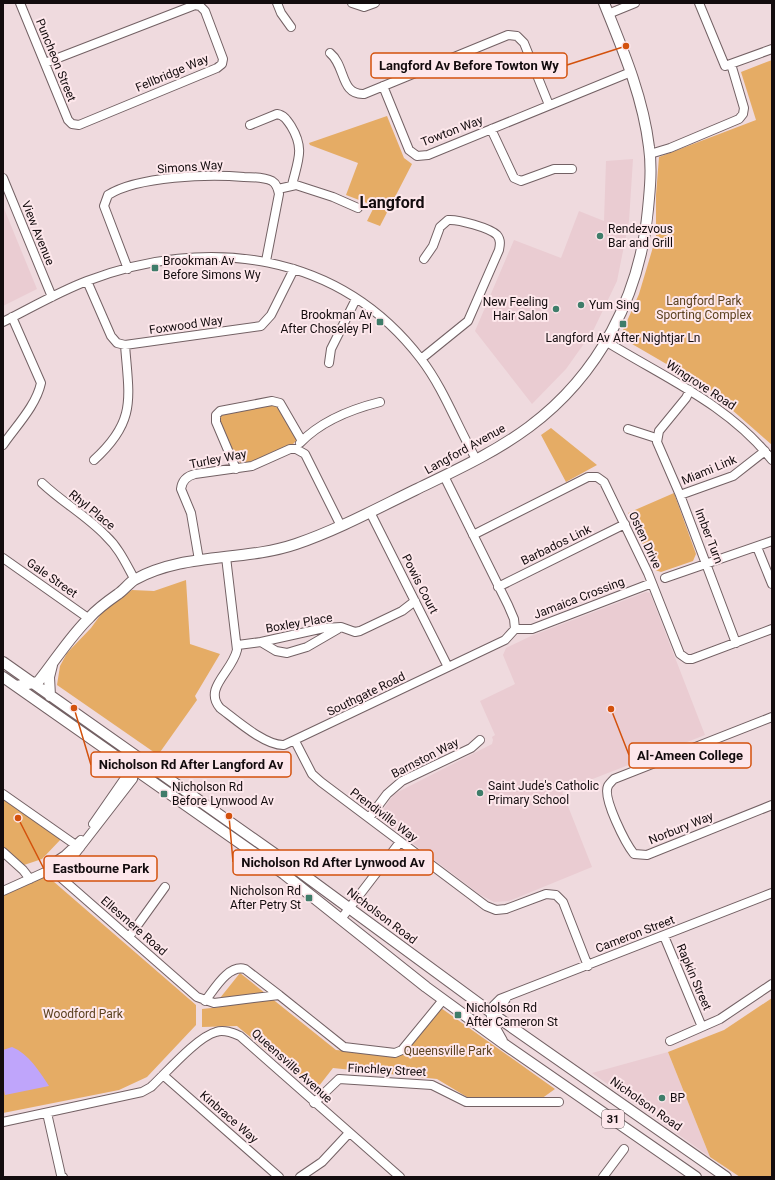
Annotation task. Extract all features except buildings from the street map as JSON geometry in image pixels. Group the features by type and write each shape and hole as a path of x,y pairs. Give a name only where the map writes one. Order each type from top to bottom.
{"main road":[{"name":"Langford Avenue","path":"33,684 33,679 39,670 86,616 116,588 164,568 199,560 226,557 293,545 341,526 498,448 538,419 574,384 606,342 621,314 642,254 650,194 650,150 639,98 631,72 604,3"},
{"name":"Langford Avenue","path":"33,684 38,682 86,616"},
{"path":"50,696 49,678 53,661"},
{"name":"Nicholson Road","path":"3,662 350,908 492,1013 726,1177"},
{"name":"31","path":"3,677 284,874 443,1000 696,1177"},
{"path":"16,686 33,684 33,688 39,702"},
{"path":"470,1019 485,1018 492,1013"},
{"path":"492,1013 492,1023 504,1044"}],"street":[{"name":"Puncheon Street","path":"20,3 68,120 72,124"},
{"path":"277,3 281,13 291,27"},
{"path":"352,3 364,7 375,3"},
{"path":"608,14 635,3"},
{"path":"699,3 725,66 772,49"},
{"name":"Fellbridge Way","path":"45,63 189,6 200,6 205,11 222,52 222,64 79,125 72,124"},
{"path":"330,53 336,58 349,90 356,95 364,94 508,35 517,36 524,43 549,105"},
{"path":"650,150 675,145 739,119 743,114 744,108 731,64"},
{"name":"Towton Way","path":"383,86 409,150 417,156 428,155 631,72"},
{"path":"250,125 277,114 287,120 297,136 300,147 292,185"},
{"path":"491,128 514,178 521,181 554,169 572,169"},
{"name":"Simons Way","path":"128,269 104,206 108,195 113,192 126,187 157,181 211,175 272,181 278,189"},
{"name":"View Avenue","path":"3,178 52,297"},
{"path":"266,261 278,189 292,185 313,190 358,208"},
{"path":"422,359 468,321 499,250 500,240 497,235 490,230 459,220 448,220 440,228 433,246 424,259"},
{"path":"3,322 87,281 128,269 168,261 200,257 235,257 266,261 294,269 324,281 356,299 395,330 422,359 446,400 476,459"},
{"name":"Foxwood Way","path":"125,346 261,326 271,315 294,269"},
{"path":"87,281 110,336 117,343 125,346 129,402 125,420 104,451 94,460"},
{"path":"329,363 331,349 356,299"},
{"path":"3,445 32,404 39,392 41,383 12,317"},
{"name":"Wingrove Road","path":"606,342 690,390 727,414 758,443 772,460"},
{"path":"628,429 656,438 659,431 686,398 690,390"},
{"path":"236,469 216,422 216,415 220,410 272,402 280,403 302,441"},
{"path":"341,526 305,454 296,449 308,435 358,408 380,402"},
{"name":"Imber Turn","path":"656,438 680,495 736,643"},
{"name":"Turley Way","path":"199,560 191,513 182,493 181,484 189,475 252,466 290,449 296,449"},
{"name":"Miami Link","path":"680,495 733,476 744,469 765,451"},
{"path":"444,476 514,619 514,629"},
{"name":"Osten Drive","path":"473,535 588,478 597,477 604,482 652,582 680,654 687,659 736,643 772,629"},
{"name":"Rhyl Place","path":"42,482 54,495 91,522 107,536 119,551 132,582"},
{"name":"Powis Court","path":"370,512 448,667"},
{"name":"Barbados Link","path":"498,587 624,524"},
{"path":"665,578 772,541"},
{"path":"757,546 772,584"},
{"name":"Southgate Road","path":"226,557 238,645 235,659 215,688 213,694 214,702 220,708 277,746 296,741 505,640 514,629"},
{"name":"Gale Street","path":"3,558 86,616"},
{"name":"Jamaica Crossing","path":"514,629 532,629 652,582"},
{"name":"Boxley Place","path":"238,645 261,642 324,628 341,628 355,632 360,631 402,611 415,601"},
{"name":"Boxley Place","path":"261,642 276,651 288,653 307,647 341,628"},
{"name":"Norbury Way","path":"772,717 614,779 608,786 607,797 626,845 634,854 647,855 772,805"},
{"name":"Barnston Way","path":"369,818 387,794 402,781 472,748 480,740"},
{"name":"Prendiville Way","path":"296,741 312,774 321,782 486,906 496,910 546,894 556,895 563,902 588,966"},
{"path":"3,891 29,877 67,861 133,779 135,764 121,745"},
{"path":"135,769 150,766"},
{"path":"3,794 78,847"},
{"path":"341,919 400,842"},
{"path":"3,852 29,877"},
{"name":"Ellesmere Road","path":"53,866 59,876 197,997 205,1001"},
{"path":"3,885 29,877"},
{"path":"129,937 165,887"},
{"name":"Cameron Street","path":"492,1013 499,1011 508,997 772,894"},
{"name":"Rapkin Street","path":"664,936 702,1027"},
{"path":"279,995 214,1003 205,1001 231,970 239,967 245,968 279,995 344,1047 395,1053 402,1050 443,1000"},
{"path":"670,1041 720,1019 772,984"},
{"name":"Queensville Avenue","path":"3,1122 142,1092 151,1087 200,1040 216,1032 227,1032 240,1036 314,1103 400,1177"},
{"name":"Kinbrace Way","path":"164,1075 279,1177"},
{"name":"Finchley Street","path":"314,1103 339,1079 432,1085 466,1102 559,1102"},
{"path":"47,1113 60,1175 63,1177"},
{"path":"300,1177 322,1162 349,1133"},
{"path":"603,1177 624,1149"}],"shaded area":[{"path":"633,159 629,221 617,281 593,331 566,369 532,404 475,331 514,240 561,258 579,211 604,221 606,161"},
{"path":"3,206 37,289 3,306"},
{"path":"646,592 650,593 705,735 562,791 592,867 509,901 494,902 479,894 381,819 380,814 394,794 492,744 492,737 495,735 480,701 515,684 503,655 506,648 531,636"},
{"path":"12,1047 29,1058 49,1086 5,1095 3,1085 3,1050"},
{"path":"668,1052 710,1157 592,1073"}],"green space":[{"name":"Langford Park Sporting Complex","path":"772,60 772,445 706,387 620,337 639,294 656,237 656,195 659,157 756,120 741,72"},
{"path":"387,116 404,158 412,164 380,226 367,221 373,209 367,203 346,195 358,163 310,145 309,143"},
{"path":"278,405 297,440 293,444 253,461 242,464 236,458 217,420 219,413"},
{"path":"551,428 597,465 566,482 541,435"},
{"path":"674,493 696,554 693,561 661,572 655,570 628,513"},
{"path":"186,580 190,644 220,654 195,696 197,700 158,755 57,685 60,666 67,653 91,628 104,610 132,590 154,591"},
{"path":"3,797 62,838 42,859 24,865 3,846"},
{"name":"Woodford Park","path":"46,875 196,1005 196,1025 147,1077 119,1090 3,1113 3,892"},
{"name":"Queensville Park","path":"240,973 336,1050 399,1056 441,1008 555,1089 541,1099 467,1097 437,1079 333,1068 315,1091 237,1026 202,1027 202,1009 220,1007 220,998"},
{"path":"772,998 772,1177 740,1177 710,1157 668,1052 724,1030"}],"place":[{"name":"Langford Av Before Towton Wy","path":"626,46"},
{"name":"Rendezvous Bar and Grill","path":"600,236"},
{"name":"Brookman Av Before Simons Wy","path":"155,268"},
{"name":"Yum Sing","path":"581,305"},
{"name":"New Feeling Hair Salon","path":"556,309"},
{"name":"Brookman Av After Choseley Pl","path":"380,322"},
{"name":"Langford Av After Nightjar Ln","path":"623,324"},
{"name":"Nicholson Rd After Langford Av","path":"74,708"},
{"name":"Al-Ameen College","path":"611,709"},
{"name":"Saint Jude's Catholic Primary School","path":"480,793"},
{"name":"Nicholson Rd Before Lynwood Av","path":"164,794"},
{"name":"Nicholson Rd After Lynwood Av","path":"229,816"},
{"name":"Eastbourne Park","path":"18,818"},
{"name":"Nicholson Rd After Petry St","path":"309,898"},
{"name":"Nicholson Rd After Cameron St","path":"458,1015"},
{"name":"BP","path":"662,1098"}],"district":[{"name":"Langford","path":"392,202"}]}
